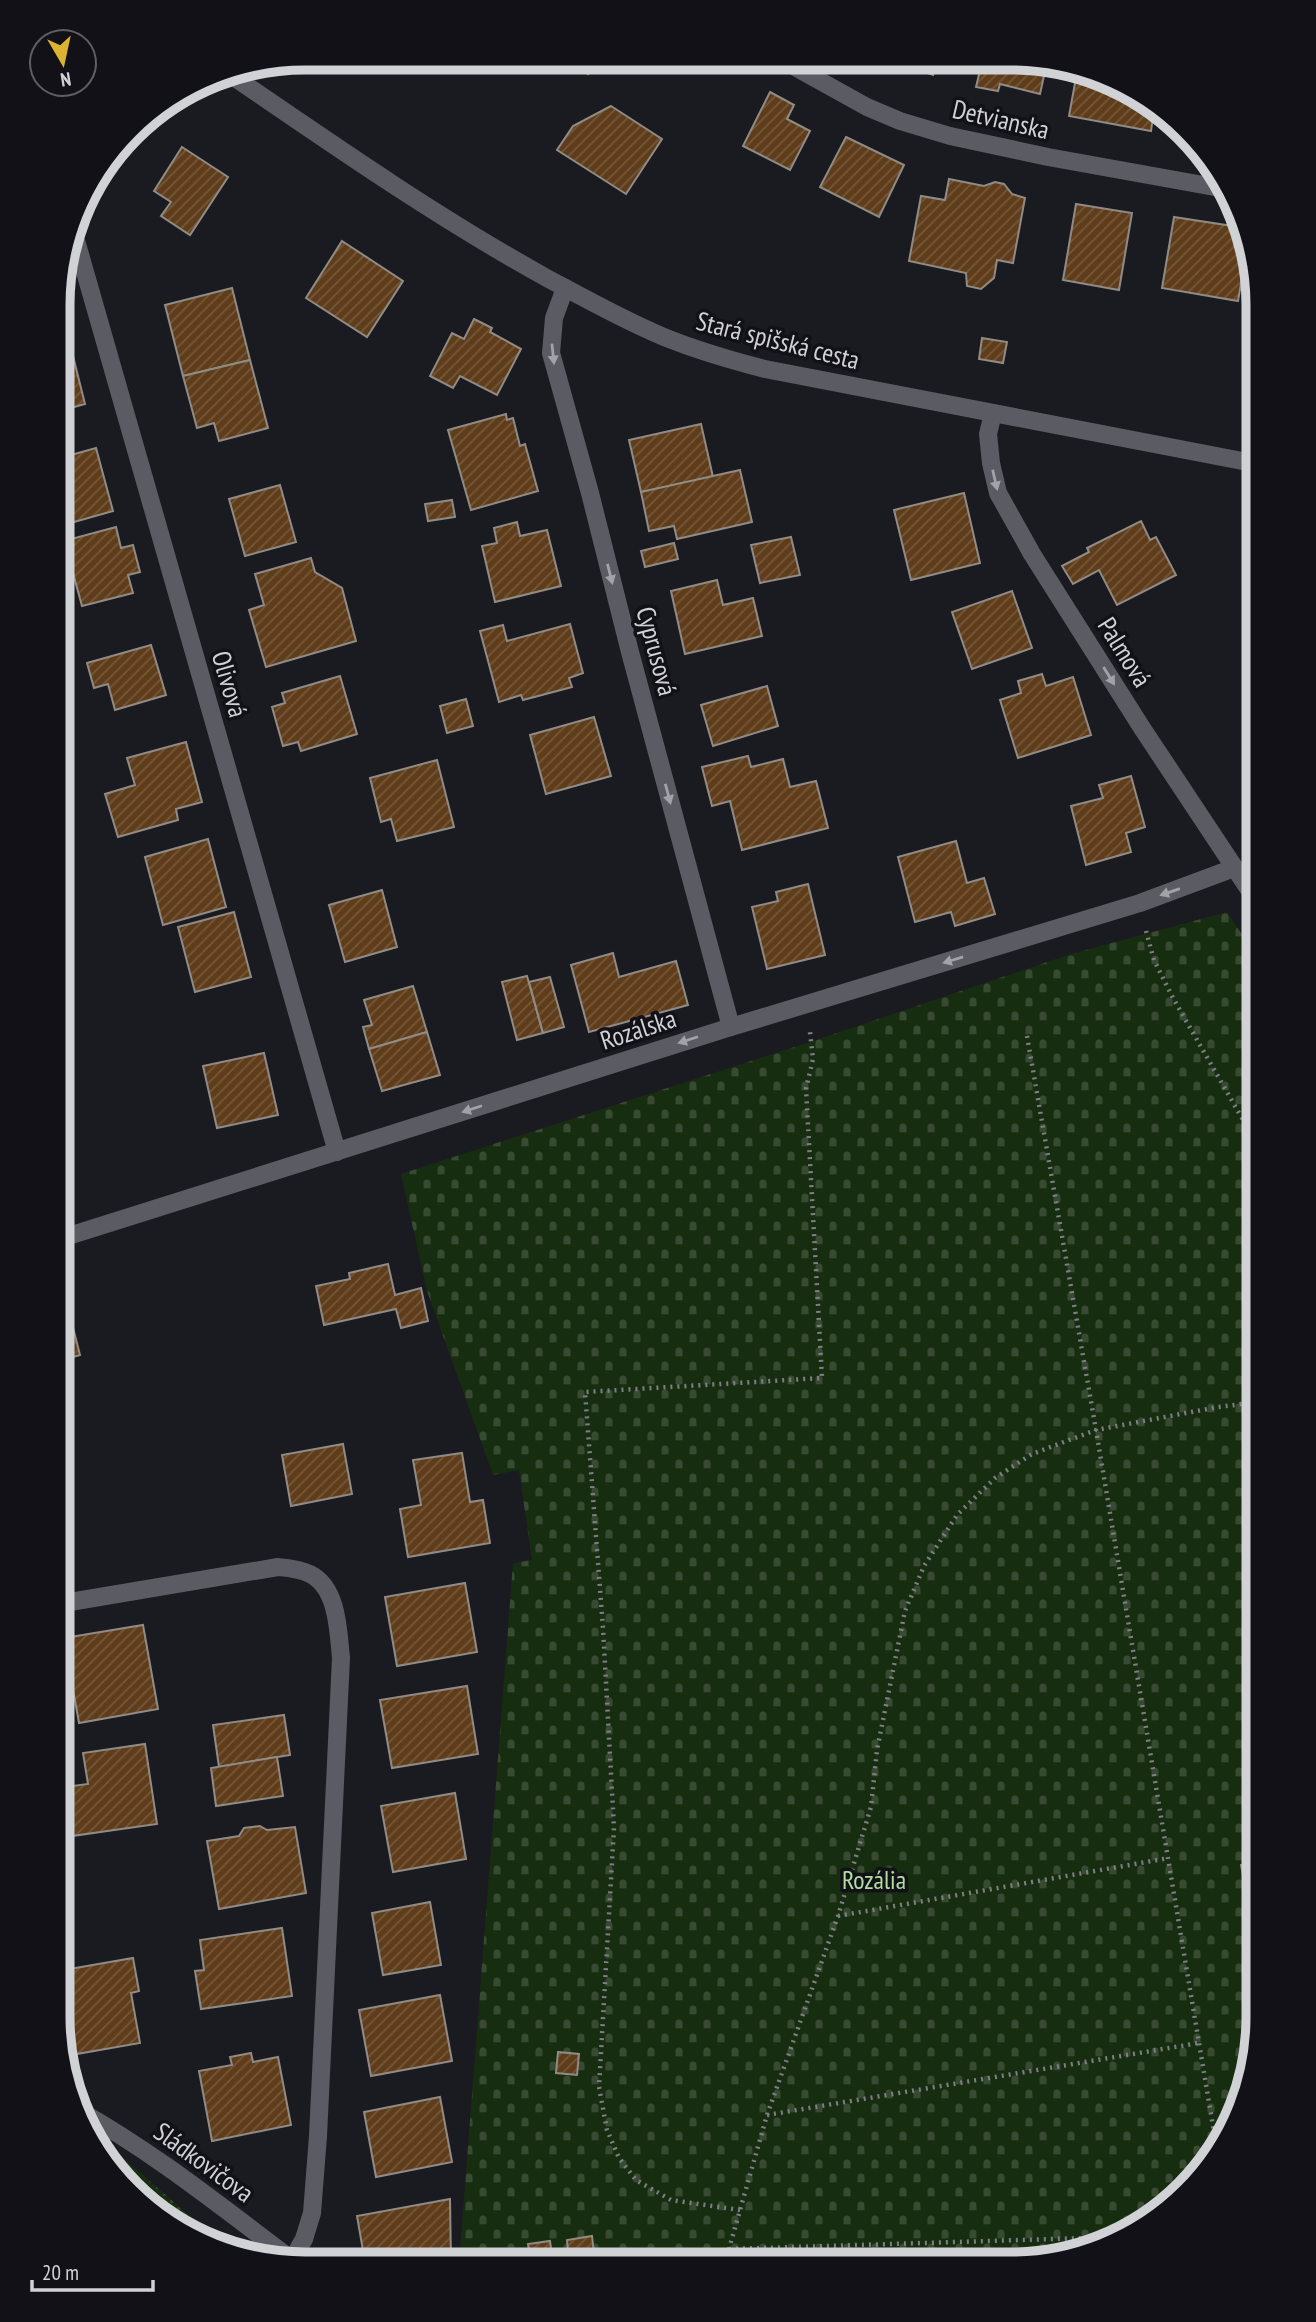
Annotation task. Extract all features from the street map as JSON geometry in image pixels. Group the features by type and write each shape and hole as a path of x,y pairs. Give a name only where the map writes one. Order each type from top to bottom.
{"street":[{"name":"Detvianska","path":"800,70 867,107 900,121 950,136 1213,187"},
{"name":"Stará spišská cesta","path":"238,80 456,225 565,288 665,337 716,356 765,369 1246,462"},
{"name":"Olivová","path":"78,247 337,1152"},
{"name":"Cyprusová","path":"565,288 554,318 551,353 731,1027"},
{"name":"Palmová","path":"993,413 988,434 998,493 1039,566 1246,885"},
{"name":"Rozálska","path":"70,1236 731,1027 1140,903 1234,868"},
{"path":"70,1602 278,1567 311,1574 321,1583 330,1598 337,1622 341,1658 318,2136 312,2213 298,2252"},
{"name":"Sládkovičova","path":"93,2118 168,2167 280,2250"}],"path":[{"path":"1140,903 1154,960 1246,1124"},
{"path":"1027,1036 1214,2134"},
{"path":"740,2210 671,2200 636,2180 619,2158 607,2130 599,2087 614,1828 603,1628 585,1392 822,1378 806,1089 813,1059 813,1041"},
{"path":"728,2252 767,2115 838,1916 871,1807 877,1750 905,1611 924,1566 957,1515 995,1478 1032,1454 1096,1430 1245,1404"},
{"path":"838,1916 1168,1858"},
{"path":"767,2115 1199,2043"},
{"path":"729,2249 1092,2238"}],"green space":[{"name":"Rozália","path":"1227,912 1246,940 1245,2032 1234,2092 1222,2121 1197,2160 1177,2183 1154,2203 1115,2228 1086,2240 1041,2250 460,2252 513,1563 532,1560 519,1470 493,1475 427,1291 401,1174 813,1041 1071,954"},
{"path":"112,2150 203,2228 162,2203 128,2172"}],"building":[{"path":"920,70 935,70 933,75"},
{"path":"980,70 1045,73 1040,94 1000,84 998,91 976,87"},
{"path":"1076,79 1115,94 1153,118 1151,131 1069,116"},
{"path":"770,92 794,105 787,119 810,131 790,170 743,146"},
{"path":"611,106 662,139 626,194 557,150 573,126"},
{"path":"846,137 904,165 879,217 820,187"},
{"path":"182,147 228,177 190,235 161,216 171,202 154,191"},
{"path":"949,179 984,186 995,182 1004,184 1012,194 1025,198 1013,263 997,260 994,278 981,289 967,286 966,273 909,261 921,196 945,200"},
{"path":"1076,204 1132,213 1119,290 1063,280"},
{"path":"1174,217 1232,226 1243,273 1238,301 1162,288"},
{"path":"342,241 403,281 367,337 306,298"},
{"path":"232,288 250,360 183,376 165,305"},
{"path":"474,319 492,328 490,332 521,349 497,395 460,376 453,388 430,376 452,333 464,339"},
{"path":"982,338 1007,342 1003,363 979,359"},
{"path":"70,344 85,404 70,408"},
{"path":"250,360 268,428 219,441 214,423 197,428 183,376"},
{"path":"506,414 507,420 513,418 520,446 525,444 538,491 471,510 448,430"},
{"path":"701,424 713,477 641,492 629,440"},
{"path":"96,448 113,511 70,523 70,455"},
{"path":"740,470 752,522 677,539 674,526 649,531 641,492"},
{"path":"280,485 296,542 245,556 229,499"},
{"path":"964,493 980,563 911,580 894,510"},
{"path":"452,500 455,517 428,521 425,504"},
{"path":"1141,521 1150,540 1156,537 1176,575 1117,605 1099,570 1073,584 1062,566 1089,552 1087,548"},
{"path":"517,522 520,536 547,530 561,586 495,602 482,546 497,543 494,528"},
{"path":"116,527 121,548 133,545 140,572 128,575 133,593 82,606 70,562 70,539"},
{"path":"791,537 800,575 760,583 751,545"},
{"path":"674,543 678,559 645,567 641,551"},
{"path":"311,558 315,572 342,588 356,641 266,667 249,610 264,605 255,574"},
{"path":"717,580 723,605 753,598 762,636 685,654 671,591"},
{"path":"1012,591 1032,648 972,669 952,612"},
{"path":"570,624 583,673 569,678 572,687 523,700 521,695 499,702 480,631 503,625 507,641"},
{"path":"151,645 166,695 115,710 108,684 94,688 87,663"},
{"path":"1042,674 1046,686 1073,677 1091,735 1018,758 1000,700 1021,693 1018,681"},
{"path":"340,676 357,734 301,751 298,742 283,746 272,707 285,703 282,693"},
{"path":"767,686 778,726 713,746 701,705"},
{"path":"466,699 473,726 447,733 440,706"},
{"path":"594,717 611,776 546,794 530,735"},
{"path":"186,742 202,802 176,809 178,820 118,837 105,794 135,785 127,758"},
{"path":"748,756 751,767 783,759 790,787 816,781 828,828 742,850 730,801 712,806 702,767"},
{"path":"437,760 454,827 397,841 391,819 381,822 370,778"},
{"path":"1131,776 1145,827 1126,833 1131,852 1086,865 1071,806 1103,798 1099,785"},
{"path":"208,839 226,907 163,925 145,857"},
{"path":"956,841 967,883 984,878 995,914 955,926 951,912 915,922 898,857"},
{"path":"808,884 825,955 767,969 752,907 778,901 776,892"},
{"path":"382,890 397,947 345,962 329,905"},
{"path":"234,912 251,977 195,992 178,927"},
{"path":"613,953 619,977 676,961 688,1005 589,1032 571,965"},
{"path":"527,976 543,1033 517,1040 502,982"},
{"path":"550,977 564,1027 543,1033 529,982"},
{"path":"413,986 427,1032 369,1049 363,1027 372,1025 364,1000"},
{"path":"427,1032 440,1075 382,1091 369,1049"},
{"path":"264,1053 278,1115 217,1128 203,1066"},
{"path":"388,1264 395,1295 421,1288 428,1321 401,1328 396,1309 324,1325 316,1286 350,1279 349,1273"},
{"path":"70,1316 80,1355 70,1358"},
{"path":"343,1444 352,1494 291,1506 282,1455"},
{"path":"462,1453 470,1502 483,1500 490,1543 408,1557 400,1509 421,1505 413,1460"},
{"path":"465,1583 477,1652 397,1666 385,1597"},
{"path":"143,1625 158,1709 79,1723 70,1672 70,1637"},
{"path":"467,1686 478,1754 392,1768 380,1700"},
{"path":"284,1715 290,1755 219,1767 213,1725"},
{"path":"145,1744 157,1824 72,1836 70,1786 88,1784 83,1753"},
{"path":"277,1757 283,1796 216,1806 211,1768"},
{"path":"455,1793 466,1859 393,1872 381,1806"},
{"path":"260,1826 267,1830 295,1827 306,1893 219,1909 207,1841 239,1836 244,1828"},
{"path":"1245,1864 1245,1885 1245,1885 1241,1865"},
{"path":"430,1902 441,1965 383,1975 372,1913"},
{"path":"282,1928 292,1996 201,2009 195,1971 204,1970 200,1940"},
{"path":"133,1958 139,1991 131,1993 140,2043 74,2054 70,2017 70,1969"},
{"path":"440,1995 452,2061 371,2076 359,2010"},
{"path":"558,2052 579,2054 577,2075 556,2073"},
{"path":"251,2053 253,2062 278,2057 291,2125 212,2141 199,2071 232,2065 230,2057"},
{"path":"440,2097 452,2162 376,2177 364,2112"},
{"path":"450,2199 451,2252 363,2252 357,2216"},
{"path":"592,2236 594,2252 568,2252 567,2240"},
{"path":"550,2241 552,2252 529,2252 528,2244"}]}
